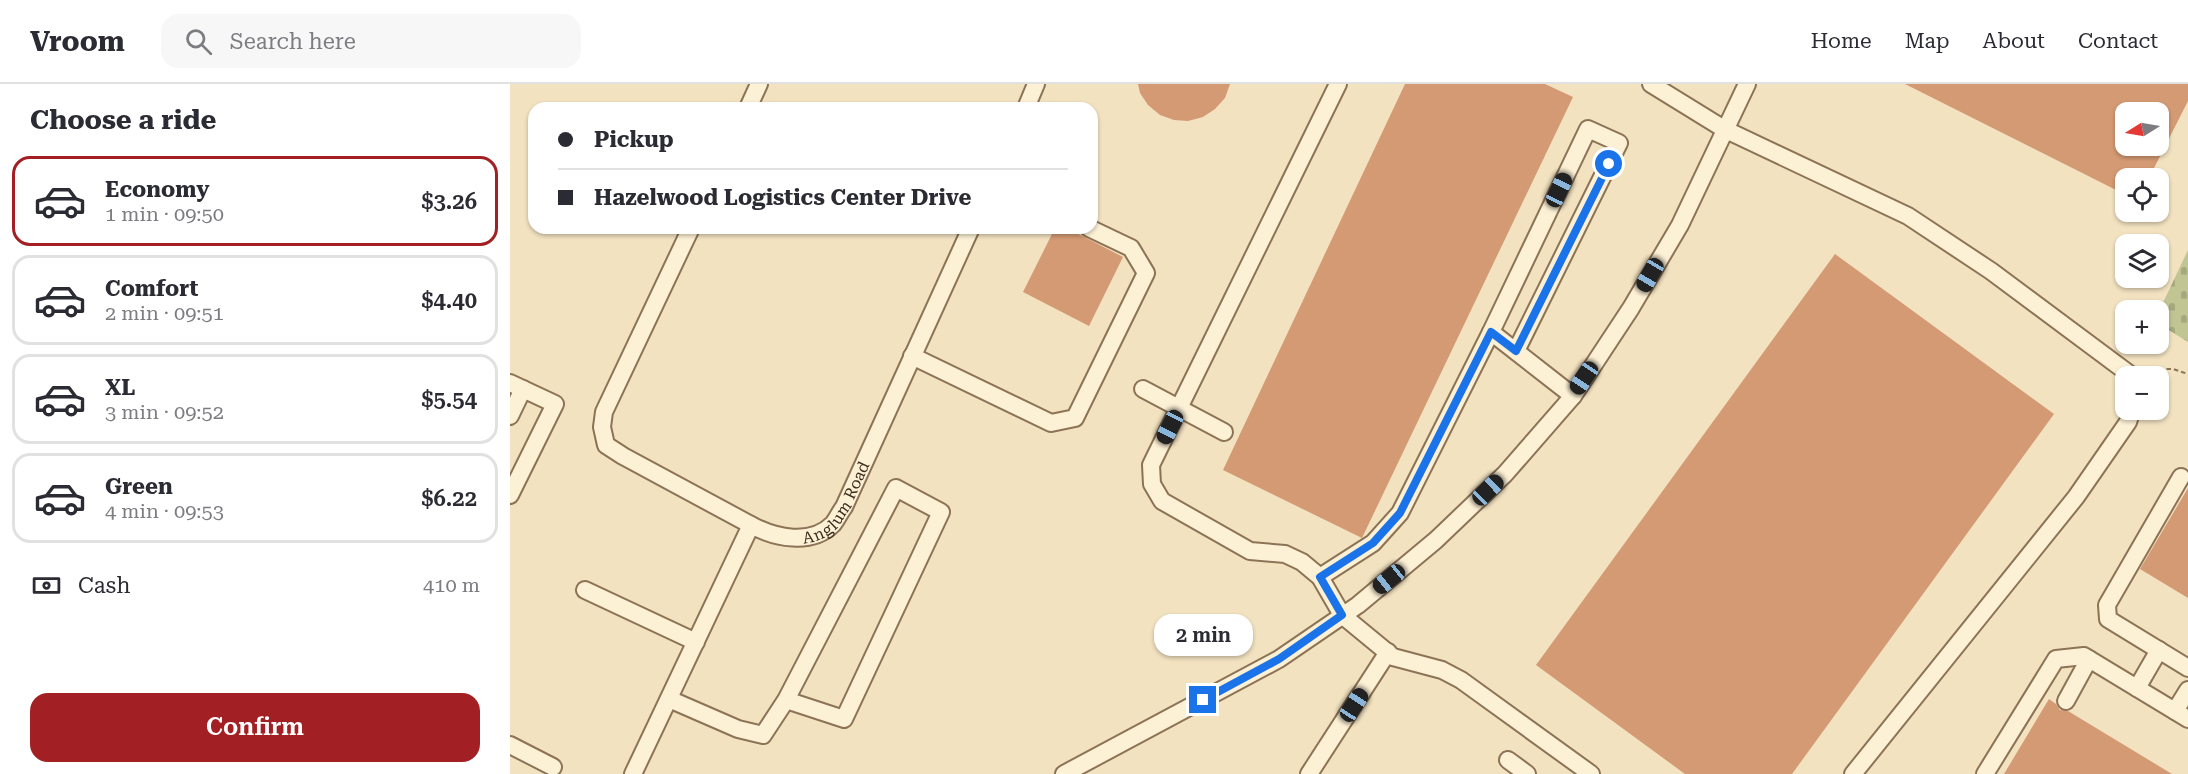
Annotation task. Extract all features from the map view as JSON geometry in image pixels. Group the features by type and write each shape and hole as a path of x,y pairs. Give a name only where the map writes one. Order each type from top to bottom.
{"street":[{"path":"751,102 759,84"},
{"path":"1028,102 1036,84"},
{"path":"1338,84 1151,465 1152,484 1162,501 1250,551 1285,554 1302,562 1320,577 1342,615 1393,657 1442,670 1461,680 1591,774"},
{"path":"1651,84 1724,129 1908,216 1991,271 2118,366"},
{"path":"1064,774 1279,659 1342,615 1445,532 1505,474 1573,396 1631,308 1680,225 1747,84"},
{"path":"1320,577 1373,543 1400,513 1491,332 1588,129 1619,143 1516,351"},
{"path":"912,356 1051,423 1075,418 1146,273 1131,248 1098,232"},
{"name":"Anglum Road","path":"688,234 604,412 602,428 606,445 751,525 785,538 802,537 821,532 833,523 844,507 968,234"},
{"path":"1491,332 1573,396"},
{"path":"510,416 517,386 555,404 510,495"},
{"path":"1143,389 1224,432"},
{"path":"1853,774 2076,497 2129,420"},
{"path":"2181,477 2107,605 2108,619 2188,668"},
{"path":"669,699 738,729 763,735 786,699 896,488 941,512 844,719 786,699"},
{"path":"633,774 751,525"},
{"path":"585,590 696,642"},
{"path":"2137,688 2159,650"},
{"path":"1309,774 1388,652"},
{"path":"1985,774 2056,659 2084,656 2182,715 2188,690"},
{"path":"2066,701 2089,659"},
{"path":"510,746 553,766"},
{"path":"1508,760 1527,774"}],"path":[{"path":"2169,369 2188,374"}],"green space":[{"path":"2188,250 2188,342 2169,330 2169,300 2164,300"}],"building":[{"path":"1138,84 1230,84 1225,98 1215,109 1203,117 1188,121 1174,120 1160,115 1148,105 1140,93"},
{"path":"1405,84 1545,84 1573,97 1362,538 1223,470"},
{"path":"1905,84 2188,84 2188,101 2169,139 2169,102 2115,102 2115,156 2160,156 2154,168 2115,168 2115,189"},
{"path":"1052,234 1079,234 1123,257 1089,326 1023,292"},
{"path":"1835,254 2054,414 1792,774 1685,774 1536,665"},
{"path":"2188,488 2188,598 2140,569"},
{"path":"2049,699 2060,710 2068,711 2172,774 2004,774"}],"route":[{"path":"1203,700 1279,659 1342,615 1320,577 1373,543 1400,513 1491,332 1516,351 1609,164"}]}
